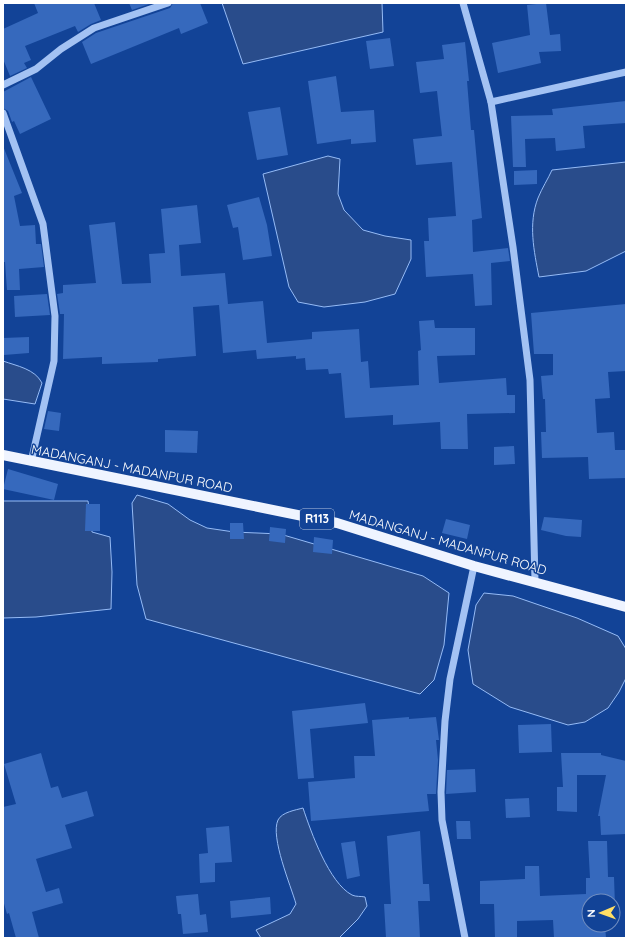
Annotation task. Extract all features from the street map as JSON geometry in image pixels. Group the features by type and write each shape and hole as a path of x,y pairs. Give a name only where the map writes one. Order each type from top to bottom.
{"main road":[{"name":"MADANGANJ - MADANPUR ROAD","path":"3,455 31,462 337,523 474,566 535,581 626,607"}],"street":[{"path":"3,85 36,69 62,49 94,28 168,3"},
{"path":"463,3 490,102 513,247 530,380 535,581"},
{"path":"490,102 626,72"},
{"path":"3,113 43,224 55,316 54,361 31,462"},
{"path":"465,938 442,820 441,792 445,721 450,679 474,566"}],"water":[{"path":"222,3 382,3 383,32 243,64"},
{"path":"328,156 340,159 338,194 344,210 363,230 385,236 411,240 411,259 395,294 365,302 324,307 298,302 289,287 263,174"},
{"path":"626,162 626,251 586,271 539,277 533,238 533,218 538,198 552,170"},
{"path":"3,361 30,371 39,378 42,383 35,404 3,399"},
{"path":"137,495 168,504 190,520 207,528 234,532 280,534 423,576 449,593 444,645 434,680 420,694 146,619 137,585 132,503"},
{"path":"3,501 88,501 92,532 110,537 112,572 111,609 36,617 3,618"},
{"path":"484,593 513,596 577,618 618,636 626,649 626,678 619,692 608,708 585,722 568,725 510,707 473,684 468,650 476,605"},
{"path":"303,808 316,843 328,869 344,889 352,895 365,897 367,906 358,919 339,938 261,938 256,930 290,914 296,904 279,849 276,828 280,817 289,812"}],"building":[{"path":"34,3 94,3 101,20 78,32 75,26 25,46 31,60 24,63 27,68 10,76 3,59 3,29 38,13"},
{"path":"129,3 152,3 132,10"},
{"path":"173,3 200,3 208,23 181,34 179,28 91,64 82,42 96,33 170,8"},
{"path":"546,3 550,35 560,34 561,51 539,52 541,63 498,73 492,43 530,35 527,5"},
{"path":"390,38 394,66 370,69 366,41"},
{"path":"465,42 469,81 467,81 471,130 474,130 482,218 472,220 473,252 508,248 510,261 491,263 492,305 475,306 473,274 426,277 424,241 429,241 428,218 456,216 452,162 416,165 413,139 442,136 437,91 420,93 416,62 444,59 442,45"},
{"path":"336,76 341,112 374,110 376,142 351,144 351,139 317,144 308,81"},
{"path":"31,77 51,119 20,134 14,121 12,122 8,111 3,108 3,92"},
{"path":"626,101 626,123 583,126 585,148 556,151 555,138 525,139 526,167 513,167 511,116 553,115 552,109"},
{"path":"280,107 288,155 257,160 248,112"},
{"path":"3,146 22,193 14,196 20,226 35,225 36,244 41,244 44,267 19,269 20,290 7,290 5,262 3,262"},
{"path":"537,170 537,184 514,185 514,171"},
{"path":"259,197 267,225 272,256 243,260 238,227 233,228 227,205"},
{"path":"197,205 201,243 179,245 181,276 225,273 228,304 263,301 267,343 312,339 312,332 359,329 361,362 368,361 370,388 419,385 418,351 421,350 419,321 434,320 435,328 475,328 475,355 437,356 439,383 506,378 507,395 515,395 515,413 467,414 468,449 441,449 440,422 393,425 393,415 345,418 341,373 329,374 328,369 306,370 305,358 296,359 296,356 257,359 256,350 223,353 219,305 193,307 196,356 158,359 158,362 102,364 102,357 63,359 64,314 60,314 57,294 63,293 63,285 96,283 89,225 115,222 122,284 151,283 149,254 165,253 161,209"},
{"path":"47,294 50,315 15,317 14,296"},
{"path":"626,304 626,371 608,372 610,398 595,399 597,433 614,432 615,450 626,450 626,478 589,479 588,457 542,458 541,432 546,432 545,399 543,399 541,376 553,375 553,354 534,354 531,313"},
{"path":"29,337 29,353 4,355 3,338"},
{"path":"48,411 61,413 59,431 44,429"},
{"path":"165,430 198,431 197,453 165,452"},
{"path":"514,446 515,464 494,465 494,447"},
{"path":"8,469 58,484 54,500 3,489"},
{"path":"86,504 100,504 100,531 85,531"},
{"path":"544,517 582,520 581,537 566,536 541,530"},
{"path":"446,519 470,525 467,539 442,533"},
{"path":"230,523 243,523 244,539 230,539"},
{"path":"270,527 286,529 285,543 269,541"},
{"path":"314,537 333,540 332,554 313,552"},
{"path":"365,703 368,723 310,729 314,778 298,779 292,711"},
{"path":"409,717 409,719 436,717 439,740 436,740 438,760 436,794 427,794 429,811 311,821 308,782 355,778 354,756 375,756 372,720"},
{"path":"551,724 552,752 519,753 518,725"},
{"path":"41,753 51,788 58,786 62,798 87,791 94,816 65,825 72,848 36,859 46,892 59,888 63,903 32,912 39,938 16,938 9,913 7,914 3,900 3,807 16,804 4,764"},
{"path":"561,753 601,753 601,755 626,761 626,834 601,835 600,816 598,816 606,775 577,775 577,812 557,811 557,787 563,787"},
{"path":"475,769 476,792 446,794 447,770"},
{"path":"529,798 530,817 506,818 505,799"},
{"path":"456,821 470,821 471,839 457,839"},
{"path":"229,826 232,862 215,863 215,882 200,883 199,854 208,853 206,828"},
{"path":"420,831 423,884 429,884 430,901 418,901 420,938 386,938 384,904 391,904 387,836"},
{"path":"355,841 360,876 347,879 341,843"},
{"path":"588,841 607,841 608,877 614,877 615,893 586,893 586,878 590,878"},
{"path":"525,866 539,866 540,896 581,894 581,933 606,933 606,938 554,938 553,920 517,921 517,938 495,938 494,904 480,904 480,881 525,879"},
{"path":"198,894 200,915 206,914 208,932 183,934 181,914 178,914 176,896"},
{"path":"270,897 271,914 231,918 230,901"}]}
